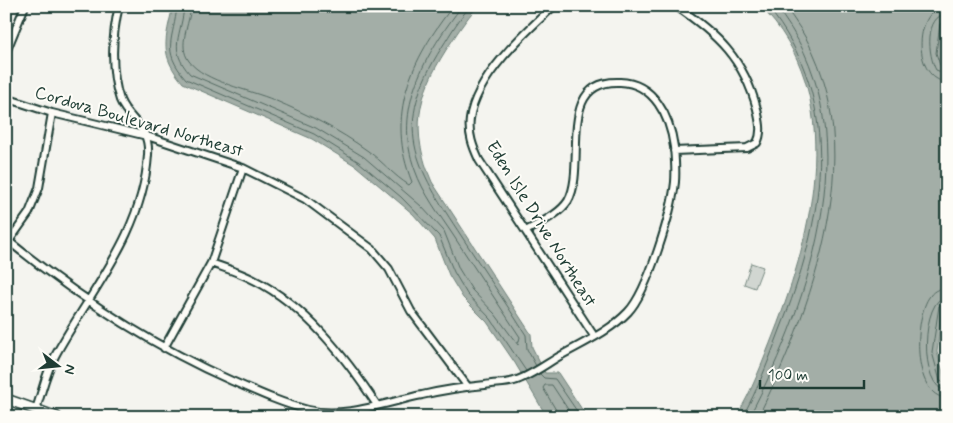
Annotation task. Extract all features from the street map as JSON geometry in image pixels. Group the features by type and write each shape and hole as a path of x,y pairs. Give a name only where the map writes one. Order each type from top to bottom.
{"street":[{"path":"6,52 25,6"},
{"path":"36,409 54,357 88,301 111,268 130,227 142,190 148,154 147,136 121,101 116,78 113,30 119,6"},
{"name":"Eden Isle Drive Northeast","path":"554,6 527,30 495,68 479,94 470,118 471,140 479,160 594,336"},
{"path":"674,151 747,148 758,143 761,132 749,84 735,58 714,34 676,6"},
{"path":"52,113 39,188 29,213 8,240 37,265 88,301 164,348 202,368 276,400 312,411 350,411 468,387 516,381 612,326 628,313 642,290 672,202 676,171 674,151 666,116 649,94 636,86 623,82 613,82 596,88 587,95 578,114 570,197 561,209 526,231"},
{"name":"Cordova Boulevard Northeast","path":"6,98 52,113 147,136 243,168 305,199 372,249 389,269 411,311 468,387"},
{"path":"164,348 211,263 243,168"},
{"path":"211,263 254,280 283,297 322,334 352,367 377,405"},
{"path":"6,399 57,417"}],"shaded area":[{"path":"751,263 763,267 755,288 744,284"},
{"path":"6,410 26,411 43,417 6,417"}],"water":[{"path":"173,6 478,6 446,50 428,83 420,114 419,130 425,164 432,182 531,334 532,347 545,373 558,373 587,417 547,417 515,363 487,322 463,298 449,275 435,239 413,214 356,166 312,139 183,83 175,73 167,55 166,38"},
{"path":"760,6 947,6 941,53 947,68 947,299 941,320 937,352 947,385 947,417 736,417 757,376 788,294 801,252 810,209 815,165 813,121 805,80 787,41"}]}
